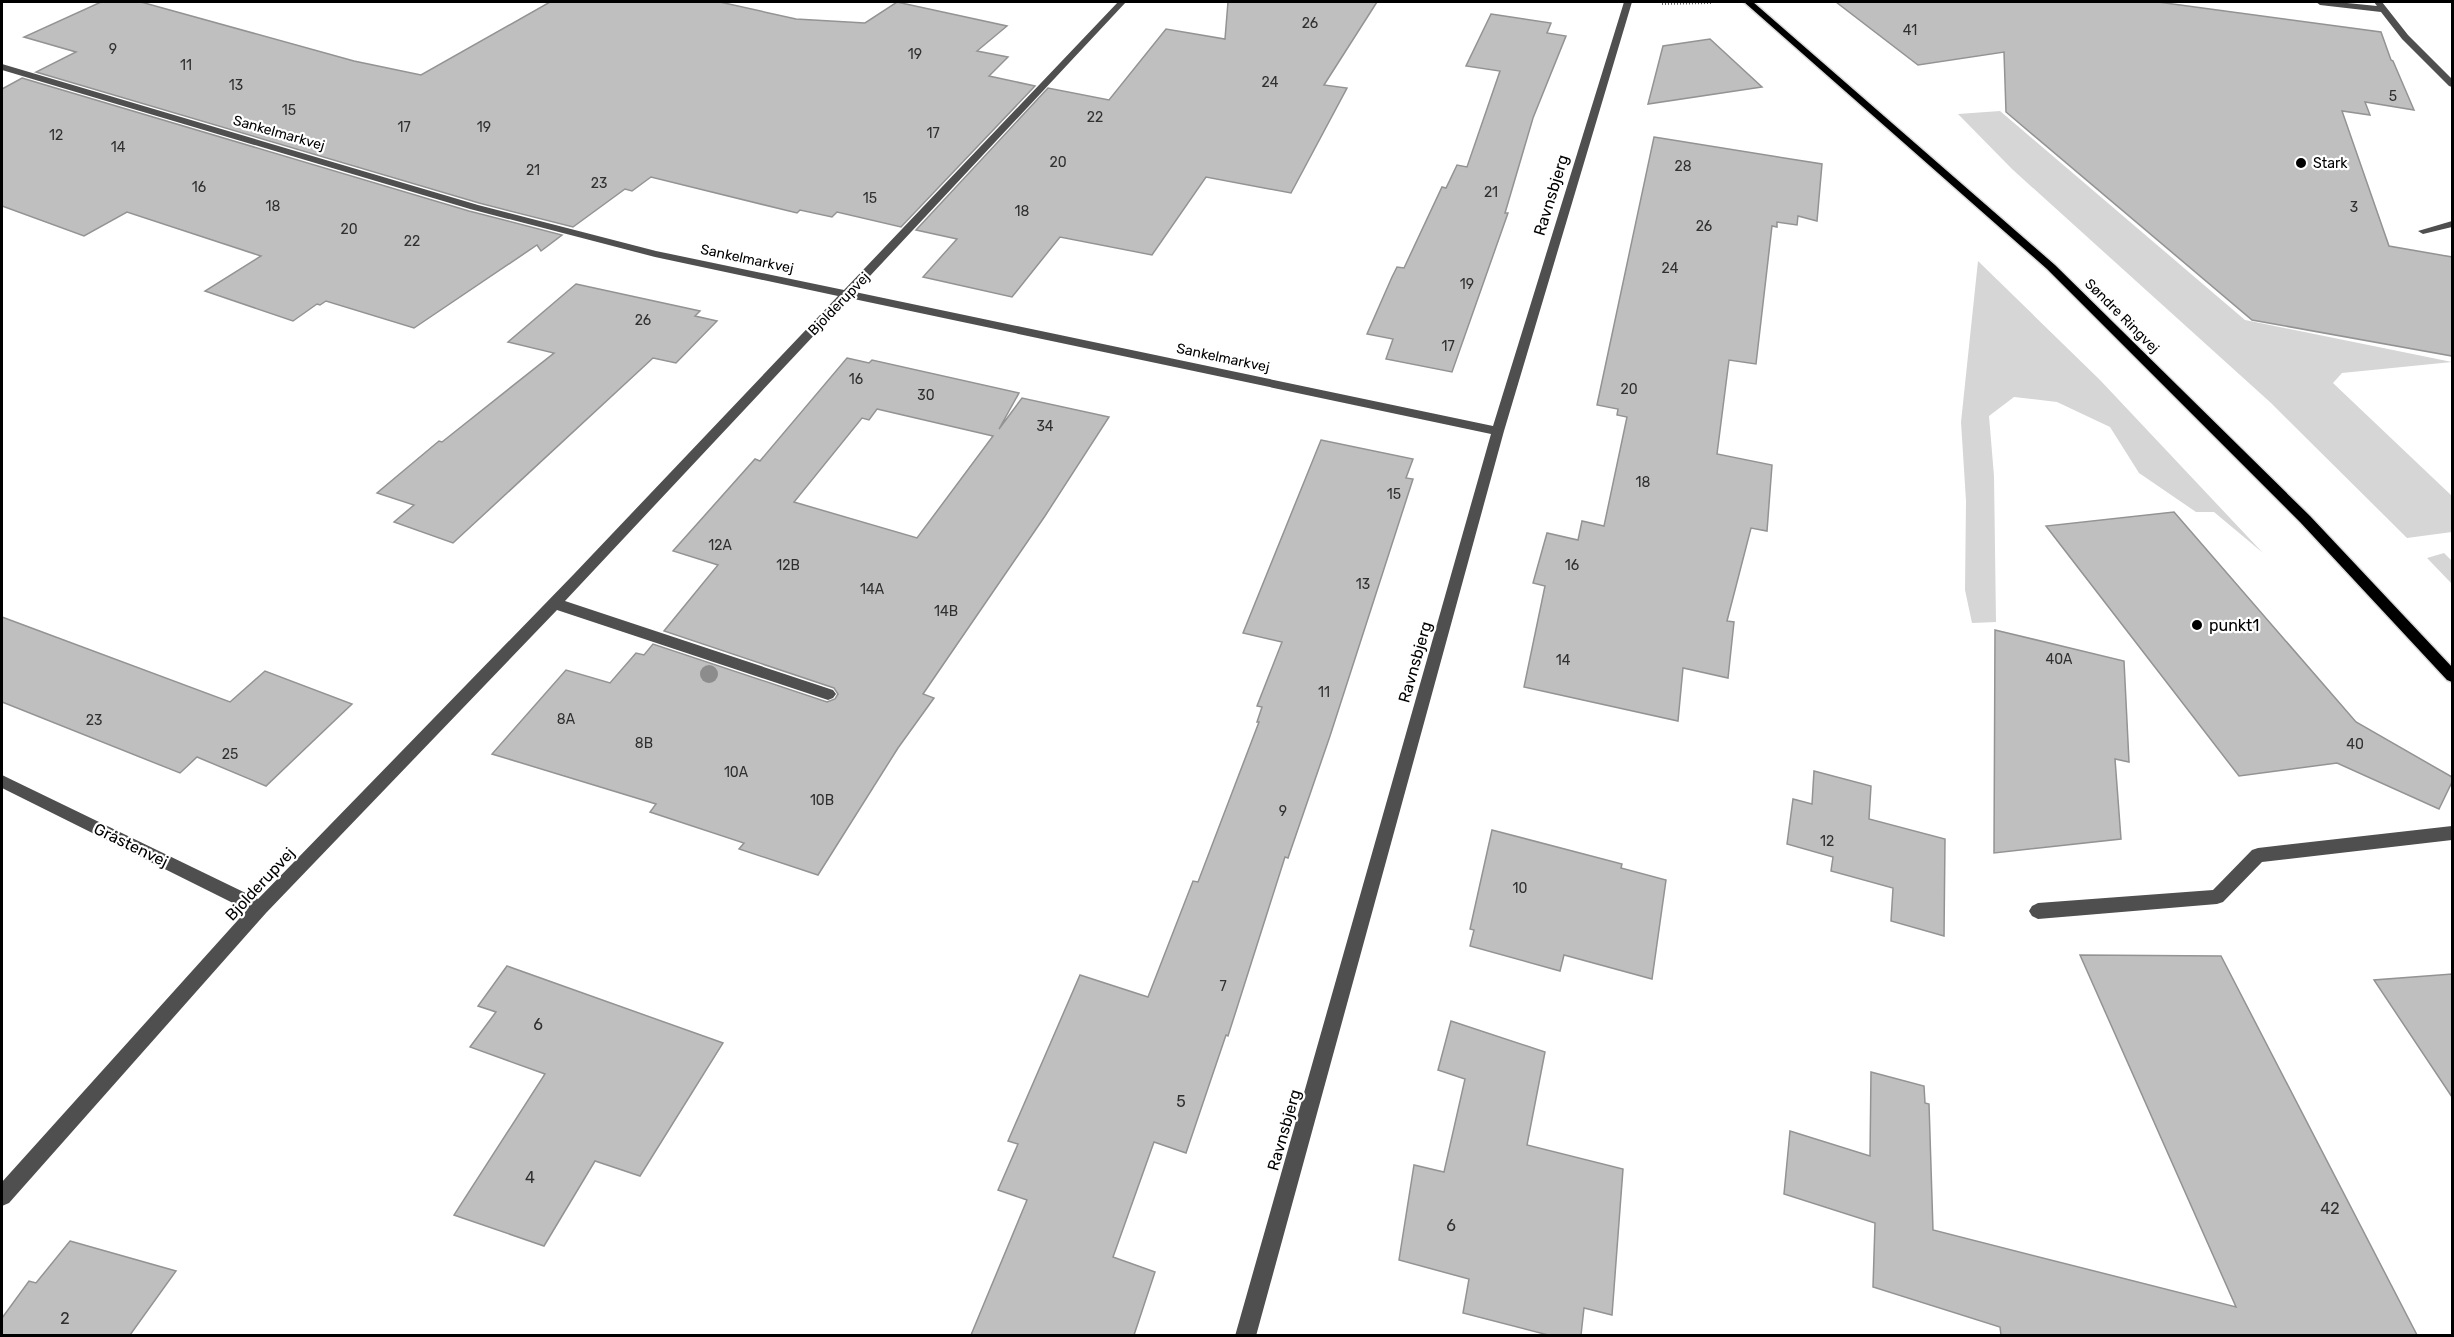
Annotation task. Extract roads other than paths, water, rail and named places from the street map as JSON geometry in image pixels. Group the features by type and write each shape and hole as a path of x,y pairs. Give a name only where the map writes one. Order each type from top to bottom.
{"main road":[{"name":"Søndre Ringvej","path":"1748,2 2051,267 2305,519 2452,676"}],"street":[{"name":"Bjolderupvej","path":"2,1197 260,908 847,296 1122,2"},
{"name":"Ravnsbjerg","path":"1245,1335 1498,431 1628,2"},
{"path":"2319,2 2384,10"},
{"path":"2378,2 2404,37 2452,84"},
{"name":"Sankelmarkvej","path":"2,67 474,207 655,254 1498,431"},
{"path":"2423,231 2452,224"},
{"path":"554,603 828,694"},
{"name":"Gråstenvej","path":"2,781 260,908"},
{"path":"2038,911 2217,897 2258,855 2452,833"}],"place":[{"name":"Stark","path":"2301,163"},
{"name":"punkt1","path":"2197,625"}]}
